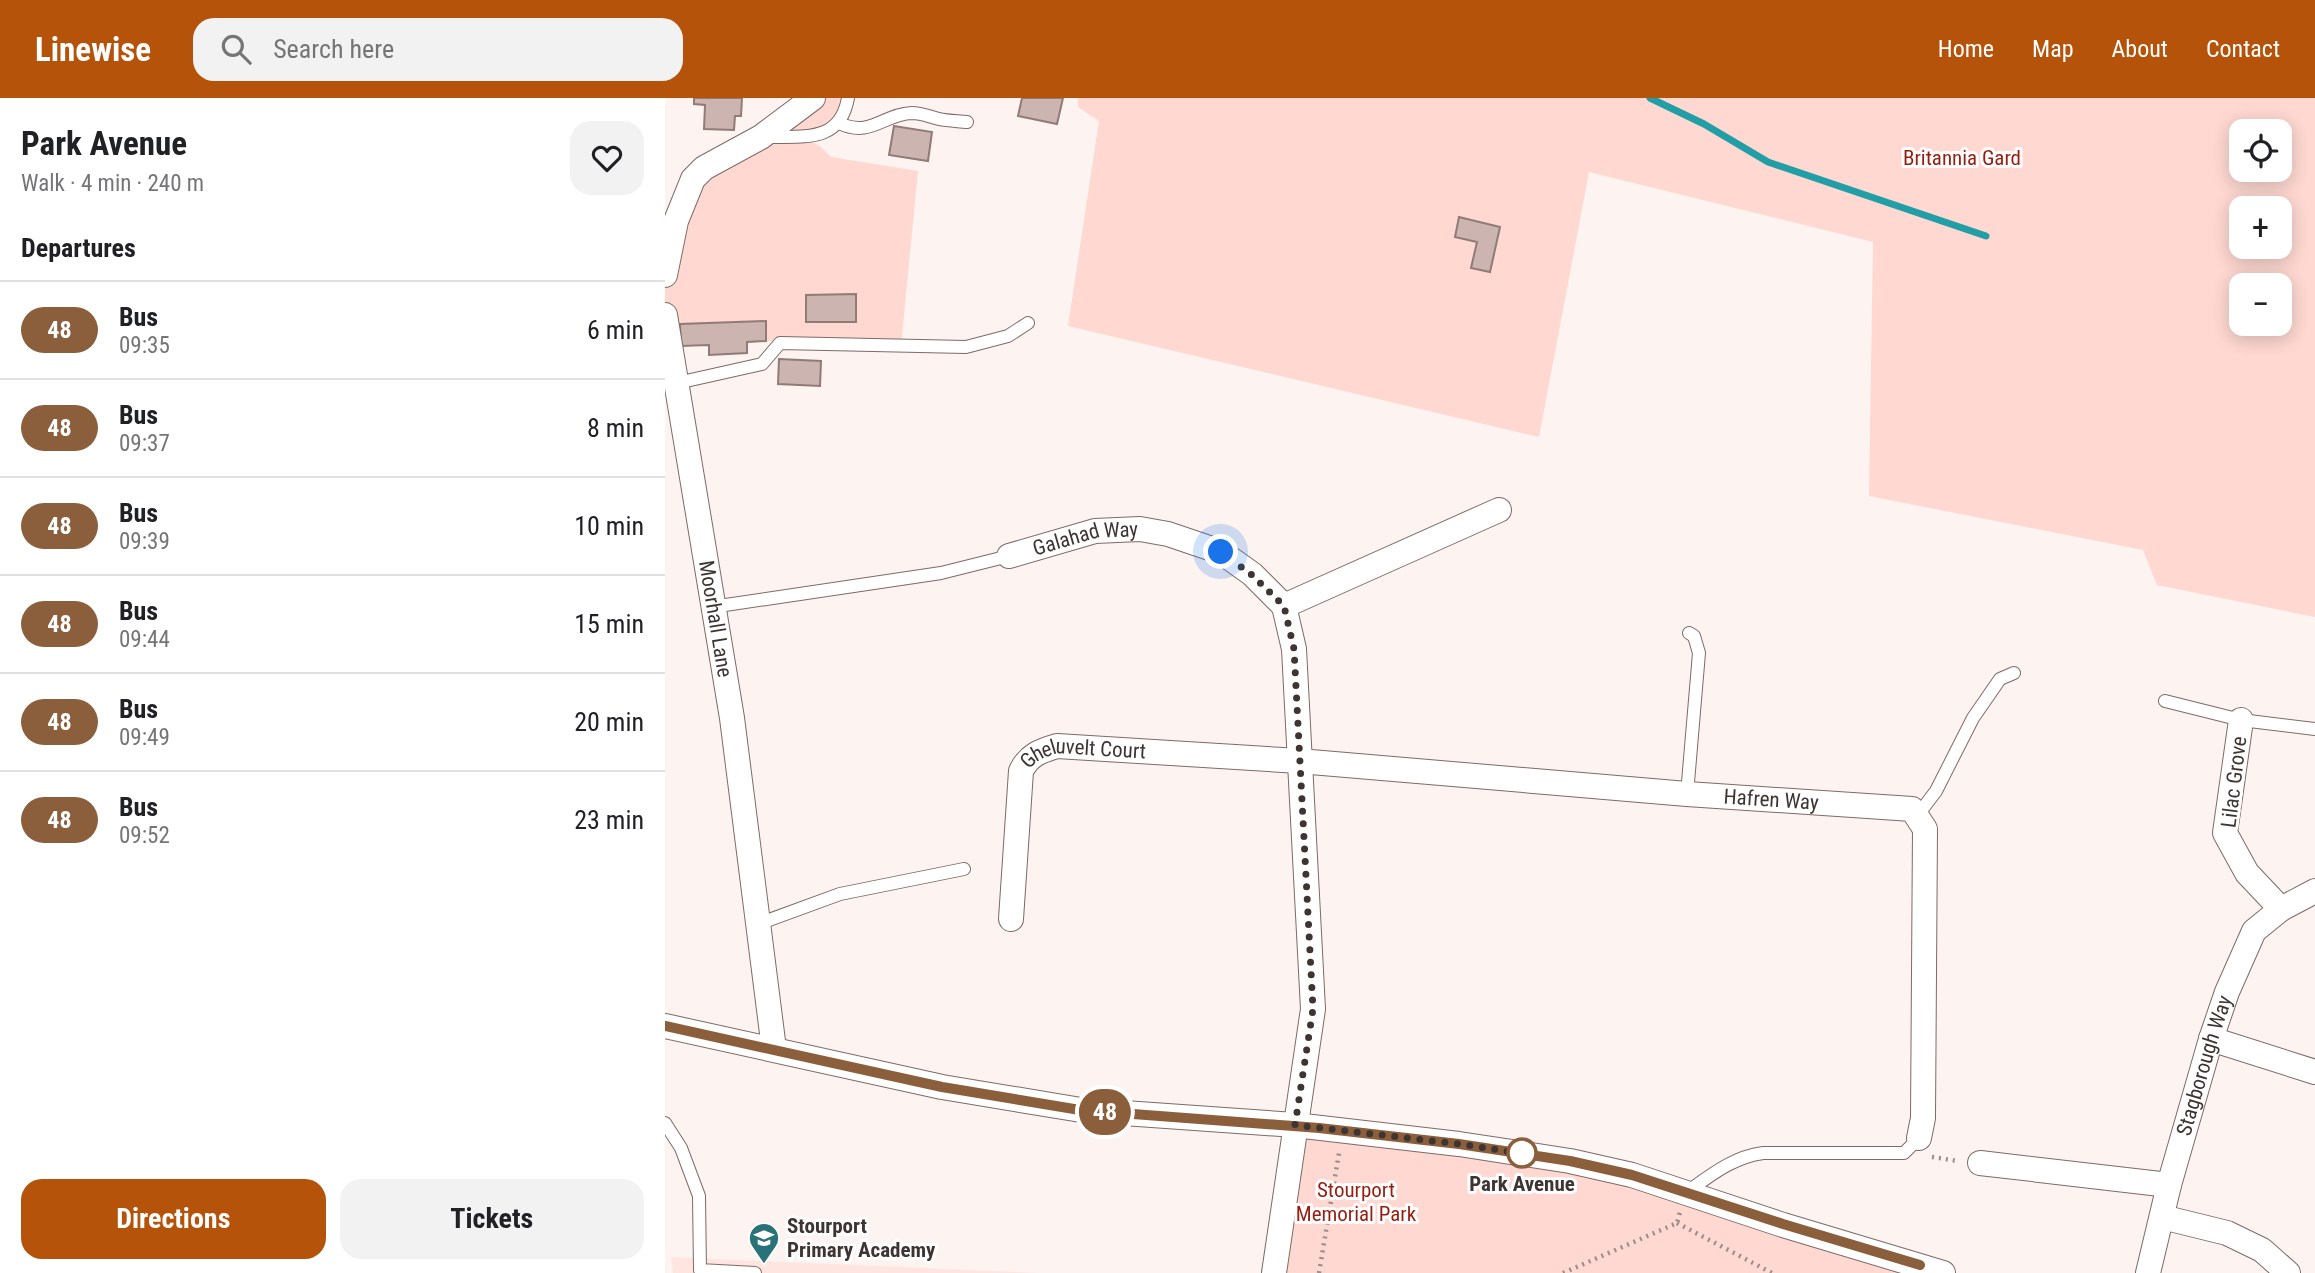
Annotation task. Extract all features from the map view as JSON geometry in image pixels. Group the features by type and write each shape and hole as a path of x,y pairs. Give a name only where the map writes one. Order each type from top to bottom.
{"street":[{"path":"665,275 676,221 693,179 704,168 761,137 813,98"},
{"name":"Moorhall Lane","path":"665,315 732,718 774,1049"},
{"path":"1274,1273 1313,1009 1294,649 1284,606 1499,510"},
{"name":"Galahad Way","path":"1009,555 1095,531 1140,529 1168,534 1221,552 1252,575 1284,606"},
{"name":"Lilac Grove","path":"2241,720 2225,833 2248,873 2281,909"},
{"name":"Gheluvelt Court","path":"1011,919 1021,771 1026,761 1038,752 1056,746 1299,761"},
{"name":"Hafren Way","path":"1299,761 1687,794 1912,809 1917,816"},
{"path":"1911,1146 1923,1118 1925,829 1917,816"},
{"name":"Stagborough Way","path":"2148,1273 2169,1185 2227,992 2254,932 2281,909 2315,891"},
{"path":"665,1026 942,1087 1080,1110 1295,1125 1459,1144 1570,1161 1632,1175 1943,1273"},
{"path":"2211,1039 2315,1072"},
{"path":"1980,1163 2169,1185"},
{"path":"2162,1217 2227,1233 2262,1250 2288,1273"}],"lane":[{"path":"761,137 820,134 839,123 846,111 848,98"},
{"path":"839,123 852,129 866,129 908,113 967,122"},
{"path":"677,383 762,364 780,343 966,347 1007,336 1028,323"},
{"name":"Galahad Way","path":"712,607 941,573 1009,555"},
{"path":"1687,794 1699,653 1694,636 1689,633"},
{"path":"1917,816 1936,791 1973,718 2000,679 2014,673"},
{"path":"2165,701 2241,720 2315,729"},
{"path":"758,924 839,894 964,869"},
{"path":"665,1123 681,1148 699,1196 700,1270 755,1273"},
{"path":"1686,1193 1730,1162 1746,1155 1911,1146"}],"path":[{"path":"1319,1273 1343,1130"},
{"path":"1911,1146 1980,1163"},
{"path":"1563,1273 1677,1223 1772,1273"}],"shaded area":[{"name":"Stourport Primary Academy","path":"671,1257 1039,1273 673,1273"}],"green space":[{"path":"813,98 848,98 839,123 804,137 831,157 918,171 901,346 766,341 766,322 665,326 665,275 687,191"},
{"name":"Britannia Gard","path":"1078,98 2315,98 2315,617 2157,585 2143,550 1869,496 1873,242 1589,172 1539,437 1068,326 1099,121 1078,107"},
{"name":"Stourport Memorial Park","path":"1295,1125 1570,1161 1943,1273 1274,1273"}],"building":[{"path":"694,98 742,98 741,116 735,116 734,130 704,129 705,105 694,104"},
{"path":"1022,98 1063,98 1057,124 1018,116"},
{"path":"894,126 932,132 928,161 889,155"},
{"path":"1459,217 1500,227 1490,272 1471,268 1477,242 1455,237"},
{"path":"856,294 856,322 806,322 806,295"},
{"path":"766,321 766,341 747,342 747,353 709,355 709,345 681,346 680,324"},
{"path":"779,359 821,361 820,386 778,384"}],"waterway":[{"path":"1650,98 1704,124 1768,162 1986,236"}],"bus line":[{"name":"48","path":"665,1026 942,1087 1080,1110 1295,1125 1459,1144 1570,1161 1632,1175 1920,1265"}],"place":[{"name":"Park Avenue","path":"1522,1153"},
{"name":"Stourport Primary Academy","path":"764,1265"}],"route":[{"path":"1221,552 1252,575 1284,606 1294,649 1313,1009 1295,1125 1526,1154 1522,1153"}]}
